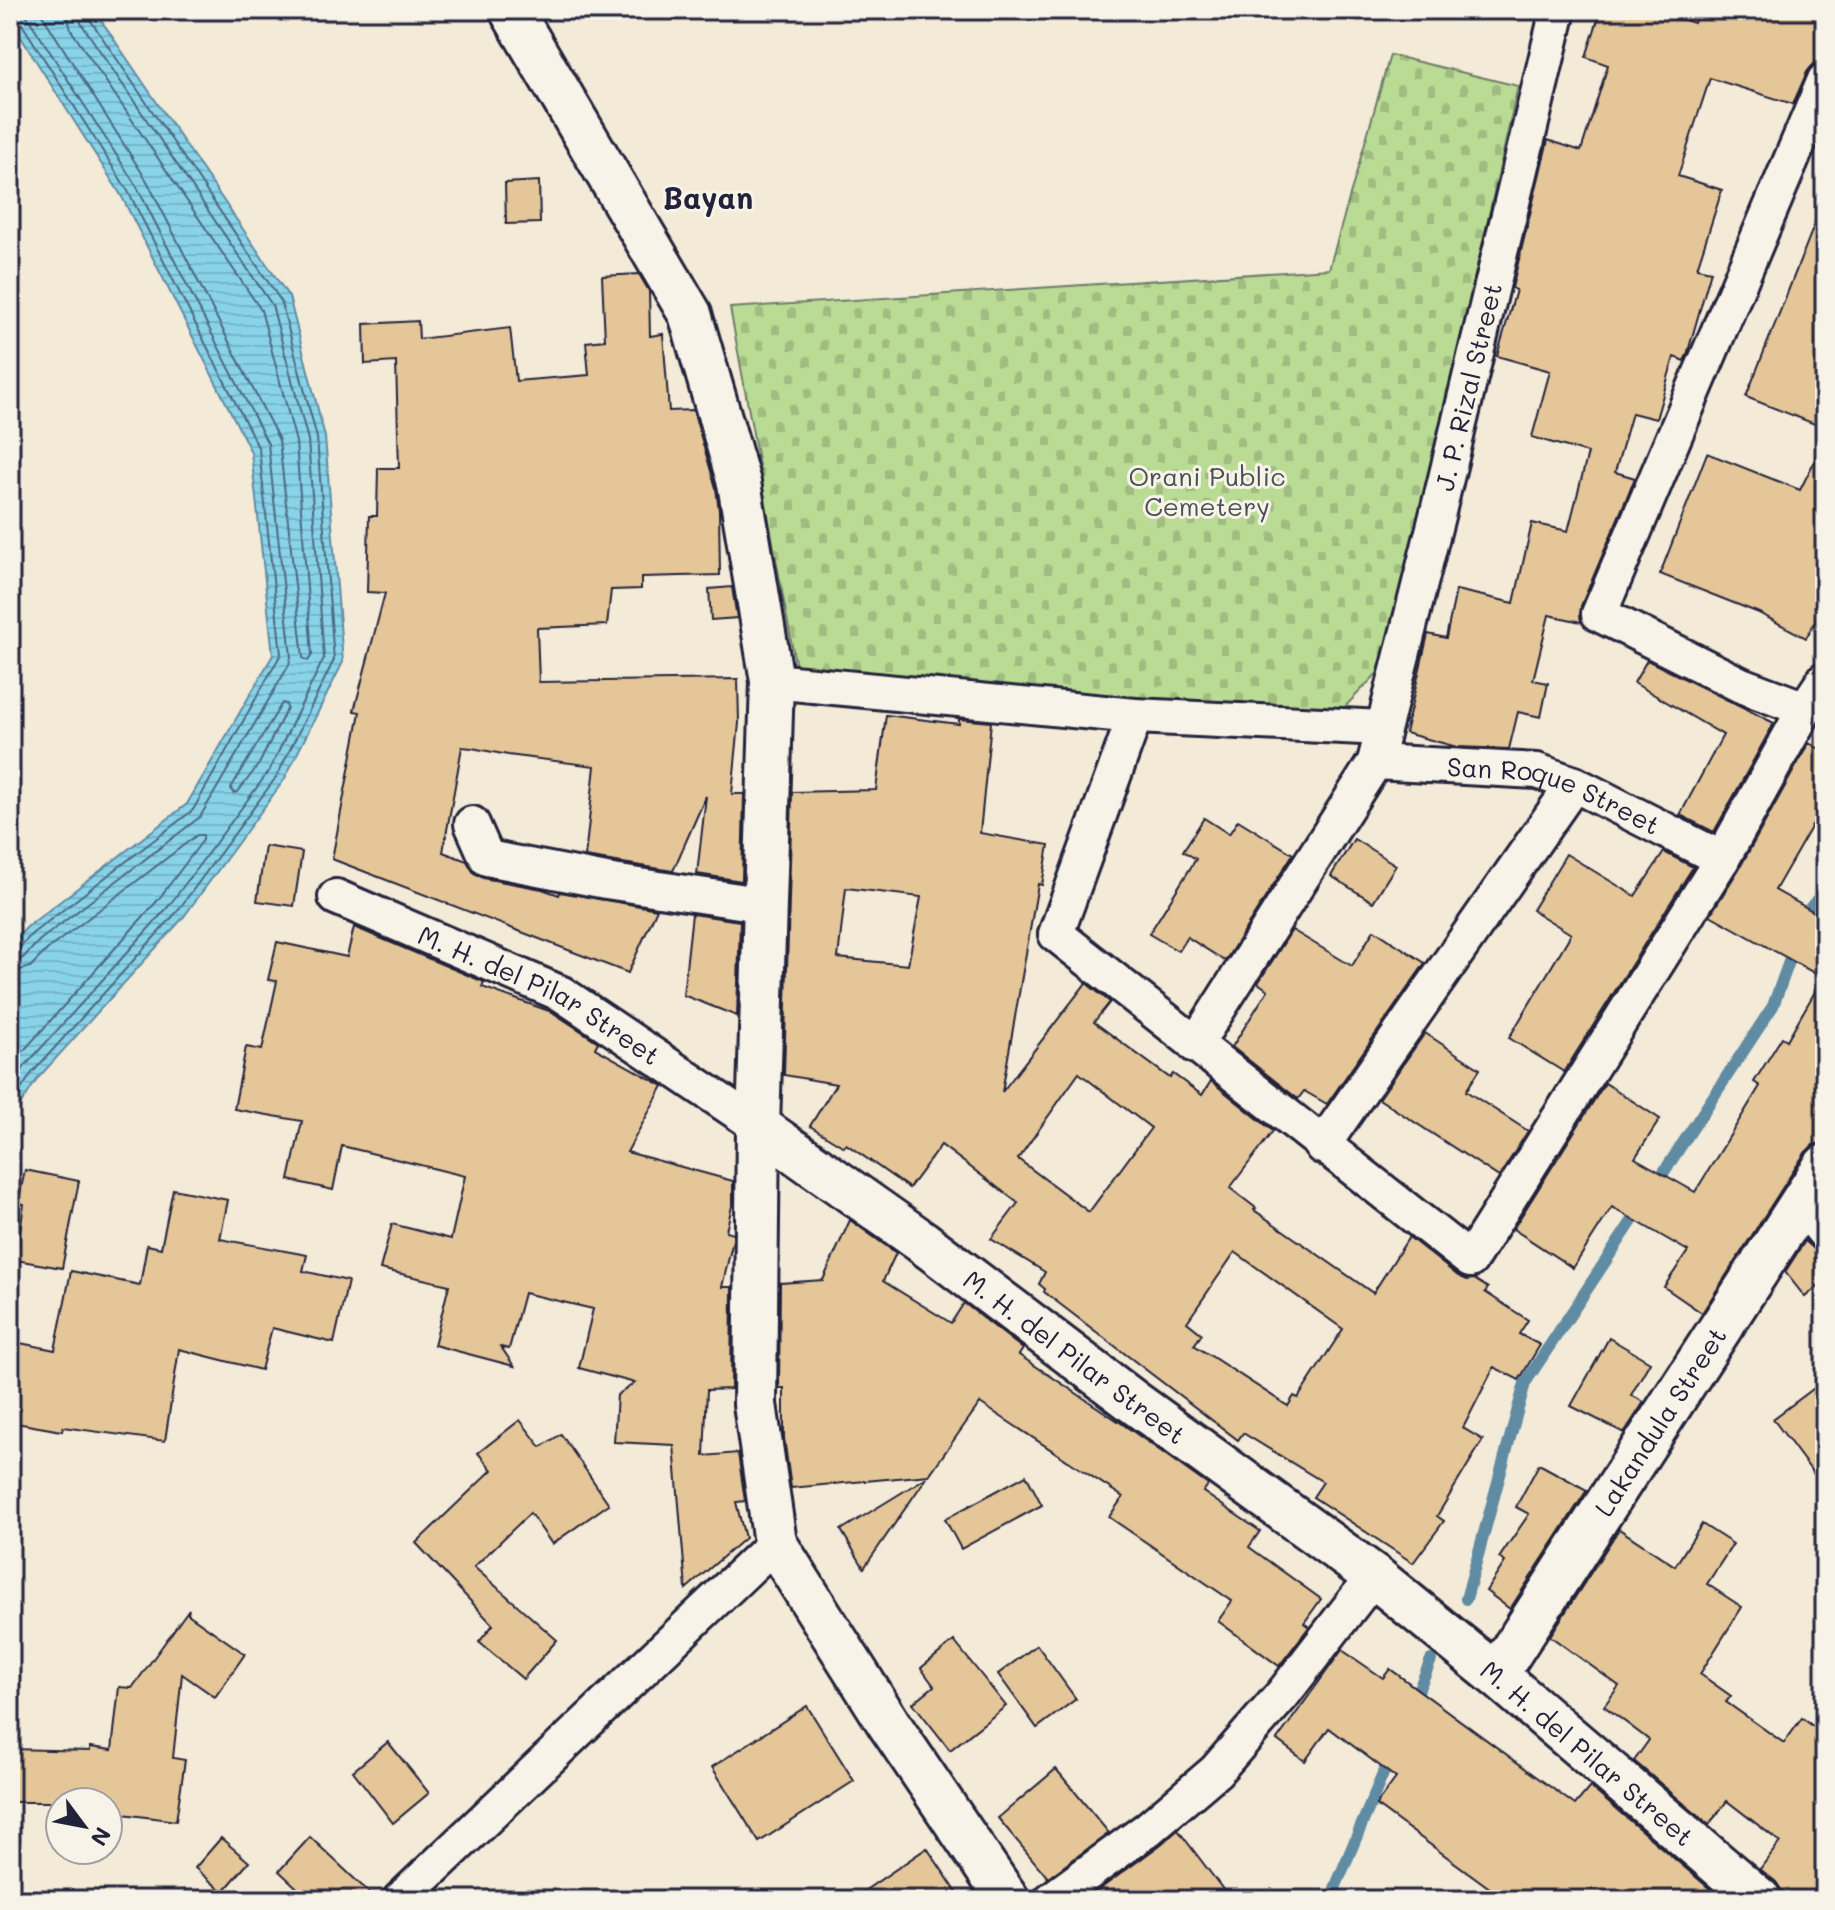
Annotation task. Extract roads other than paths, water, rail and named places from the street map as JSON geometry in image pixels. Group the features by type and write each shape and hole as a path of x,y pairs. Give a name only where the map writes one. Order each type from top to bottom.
{"street":[{"path":"511,10 690,314 739,483 772,681 758,1126 755,1404 775,1543 889,1724 1008,1900"},
{"name":"J. P. Rizal Street","path":"1195,1045 1375,762 1558,10"},
{"path":"1805,709 1741,685 1599,614 1825,80"},
{"path":"1135,716 1056,934 1470,1260 1722,859 1805,709 1825,679"},
{"path":"772,681 1135,716 1383,728"},
{"name":"San Roque Street","path":"1375,762 1537,771 1574,784 1722,859"},
{"path":"1322,1146 1574,784"},
{"path":"472,824 487,858 606,881 766,905"},
{"name":"M. H. del Pilar Street","path":"336,897 562,994 758,1126 921,1241 1135,1403 1374,1576 1496,1675 1760,1900"},
{"name":"Lakandula Street","path":"1496,1675 1813,1218 1825,1166"},
{"path":"400,1900 775,1543"},
{"path":"1051,1900 1148,1829 1216,1771 1283,1694 1374,1576"}],"water":[{"path":"10,10 94,10 289,297 325,437 343,662 284,780 182,919 38,1078 10,1121 10,946 27,927 187,804 273,655 251,452 121,195 10,20"}],"waterway":[{"path":"1803,924 1806,913 1825,890"},
{"path":"1654,1187 1773,1006 1795,945"},
{"path":"1466,1599 1525,1383 1642,1206"},
{"path":"1412,1705 1431,1660"},
{"path":"1336,1900 1335,1888 1391,1755"}],"district":[{"name":"Bayan","path":"708,197"}],"park label":[{"name":"Orani Public Cemetery","path":"1207,491"}]}
